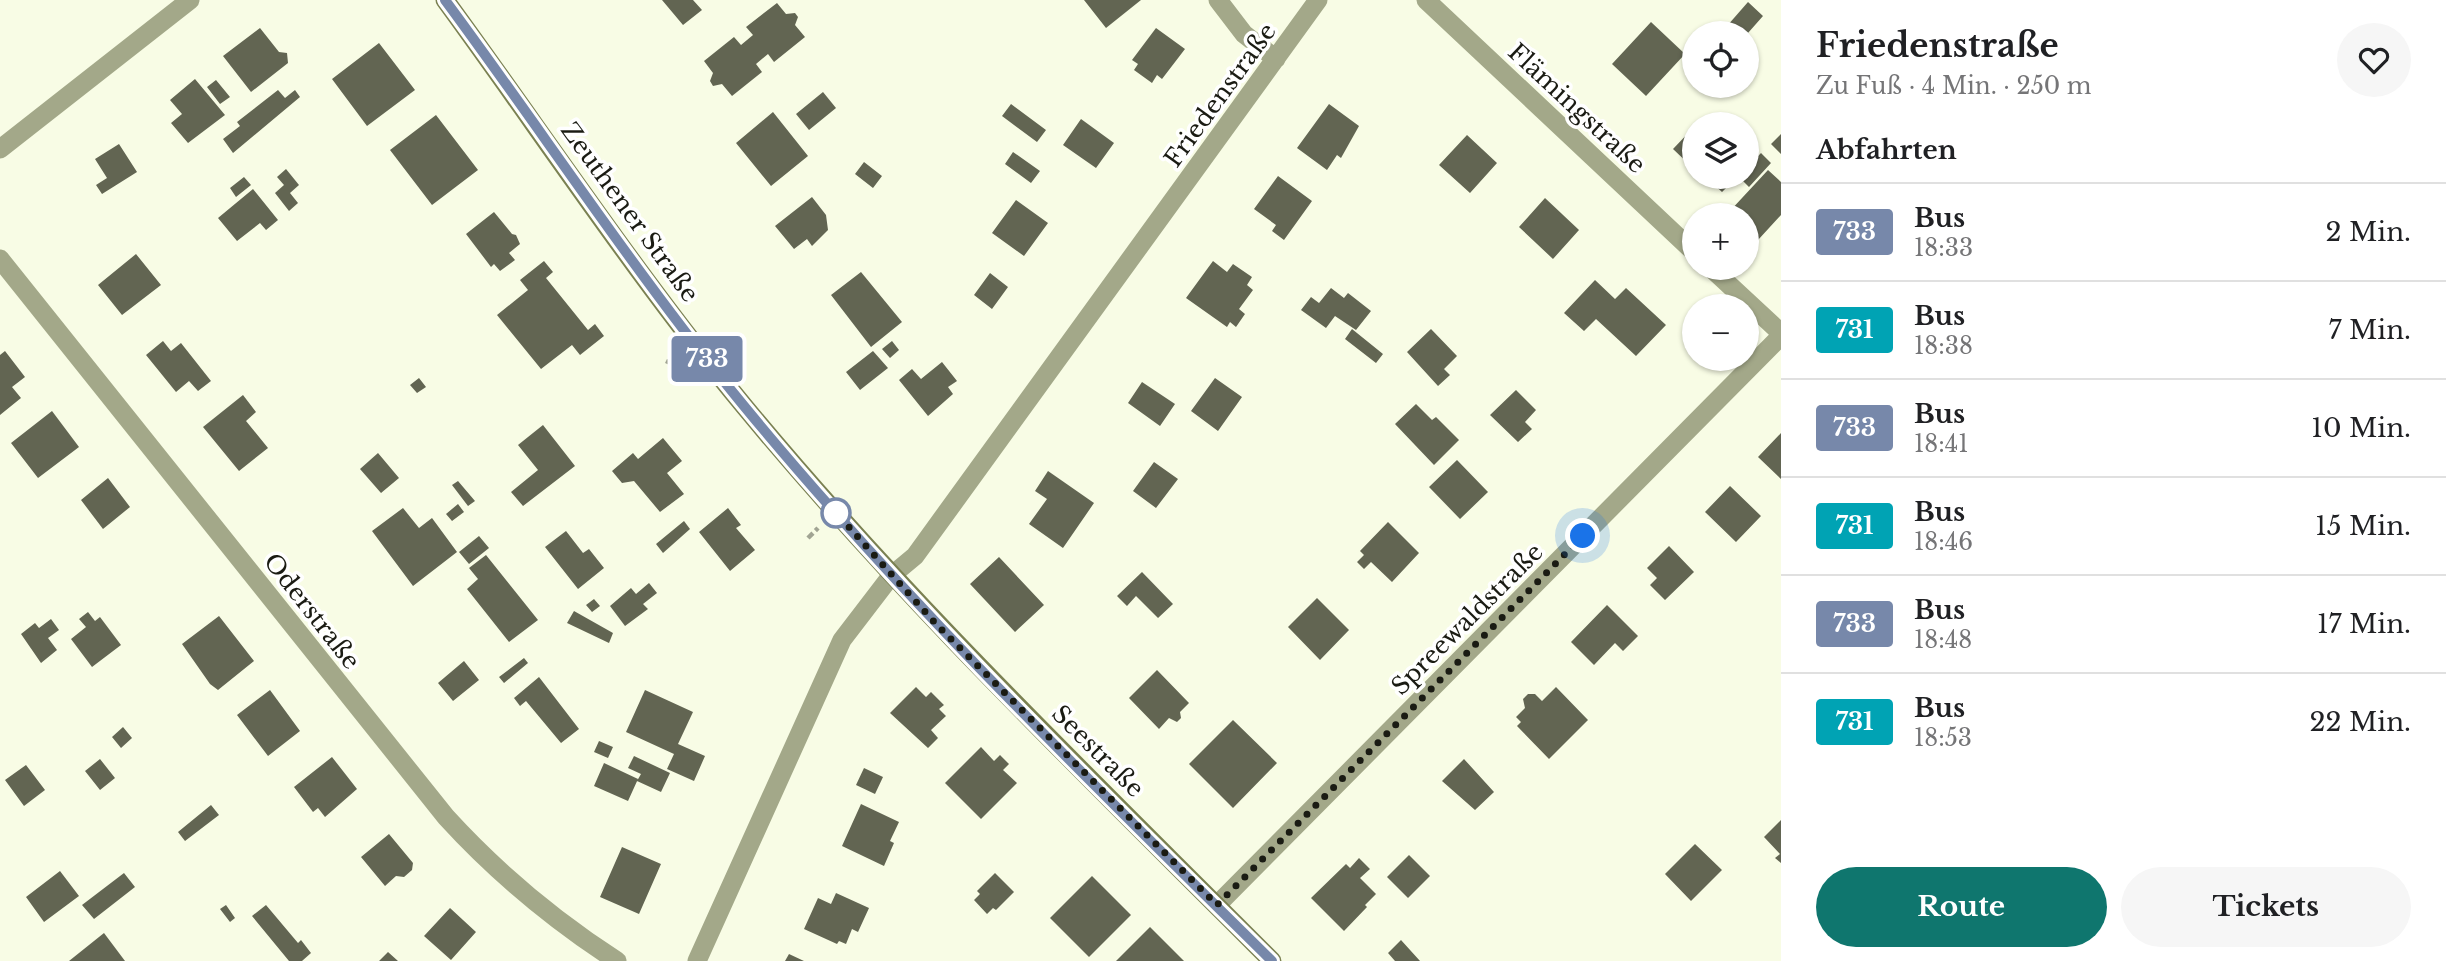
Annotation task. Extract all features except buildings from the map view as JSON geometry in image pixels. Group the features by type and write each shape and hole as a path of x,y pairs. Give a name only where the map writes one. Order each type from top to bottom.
{"main road":[{"name":"Zeuthener Straße","path":"445,0 695,344 743,405 891,576"},
{"name":"Seestraße","path":"891,576 1272,961"}],"street":[{"path":"0,149 190,0"},
{"path":"1218,0 1244,34 1276,59"},
{"name":"Friedenstraße","path":"697,961 842,640 891,576 915,556 1318,0"},
{"name":"Flämingstraße","path":"1426,0 1682,241"},
{"name":"Oderstraße","path":"0,259 446,817 488,863 521,893 617,961"},
{"path":"1724,280 1781,335"},
{"name":"Spreewaldstraße","path":"1217,905 1781,335"}],"path":[{"path":"808,538 819,528"}],"bus line":[{"name":"733","path":"445,0 695,344 743,405 937,625 1272,961"}],"route":[{"path":"836,513 830,506 937,625 1217,905 1583,536"}]}
